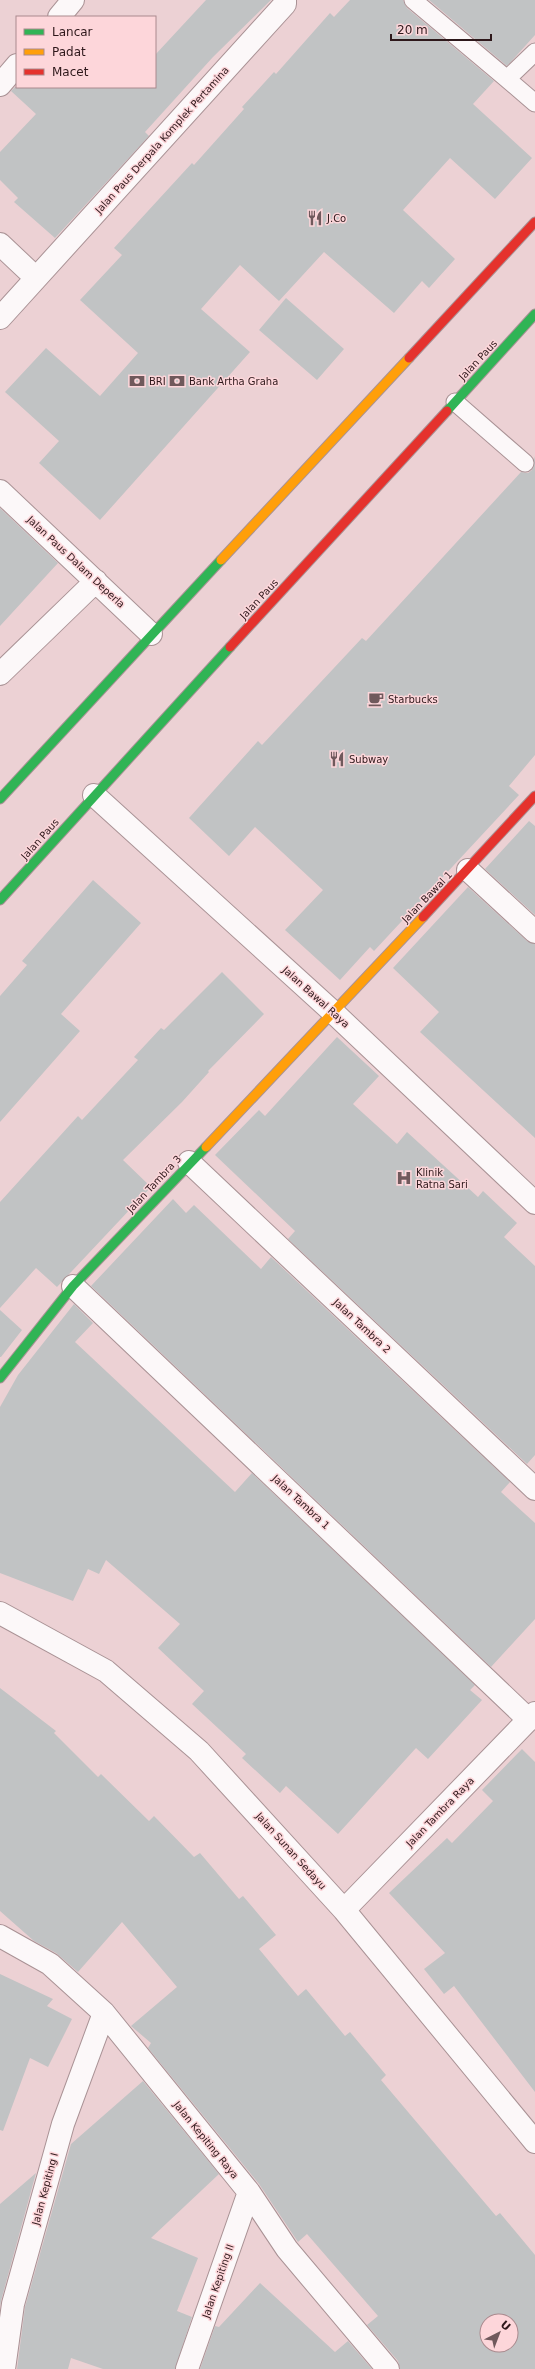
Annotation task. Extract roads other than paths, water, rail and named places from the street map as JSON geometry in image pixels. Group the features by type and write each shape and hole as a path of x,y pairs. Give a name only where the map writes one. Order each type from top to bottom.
{"main road":[{"path":"0,799 535,222"},
{"name":"Jalan Paus","path":"0,900 94,795 535,314"},
{"name":"Jalan Bawal 1","path":"334,1013 535,796"},
{"name":"Jalan Tambra 3","path":"0,1378 73,1286 189,1162 334,1013"}],"street":[{"name":"Jalan Paus Derpala Komplek Pertamina","path":"0,318 285,4 285,0"},
{"path":"0,85 16,66"},
{"path":"0,244 36,278"},
{"name":"Jalan Paus Dalam Deperla","path":"0,491 152,634"},
{"path":"0,674 96,581"},
{"name":"Jalan Bawal Raya","path":"94,795 334,1013 535,1203"},
{"path":"468,870 535,932"},
{"name":"Jalan Tambra 2","path":"189,1162 535,1489"},
{"name":"Jalan Tambra 1","path":"73,1286 532,1717"},
{"name":"Jalan Sunan Sedayu","path":"0,1613 106,1671 200,1751 344,1910 535,2142"},
{"name":"Jalan Tambra Raya","path":"344,1910 532,1717"},
{"name":"Jalan Kepiting Raya","path":"0,1936 50,1964 104,2013 249,2192 287,2249 388,2369"},
{"name":"Jalan Kepiting I","path":"4,2369 13,2304 63,2124 104,2013"},
{"name":"Jalan Kepiting II","path":"186,2369 249,2192"}],"lane":[{"path":"414,0 535,103"},
{"path":"507,80 535,52"},
{"path":"455,402 525,463"}],"place":[{"name":"J.Co","path":"315,218"},
{"name":"BRI","path":"137,381"},
{"name":"Bank Artha Graha","path":"177,381"},
{"name":"Starbucks","path":"376,699"},
{"name":"Subway","path":"337,759"},
{"name":"Klinik Ratna Sari","path":"404,1178"}]}
